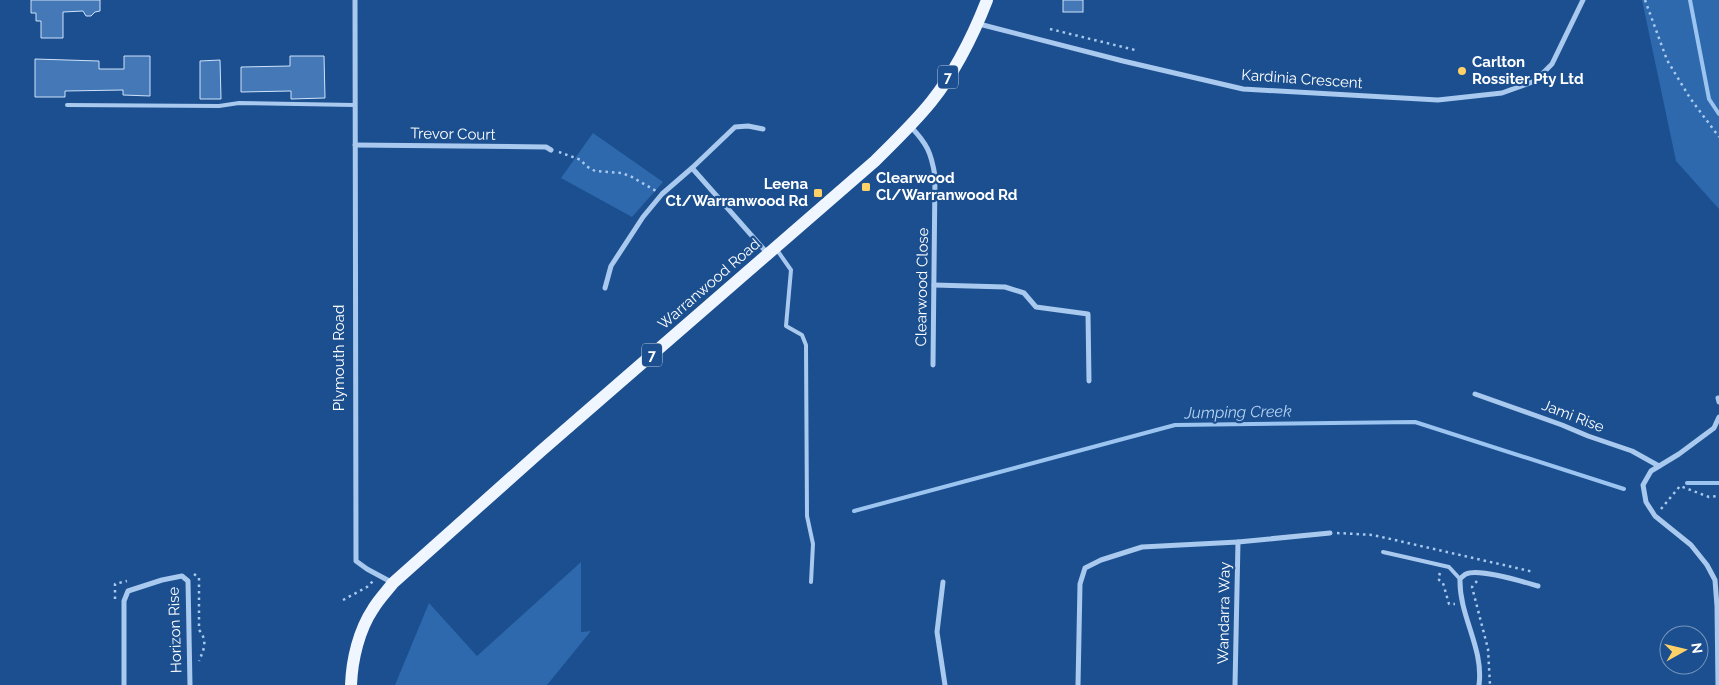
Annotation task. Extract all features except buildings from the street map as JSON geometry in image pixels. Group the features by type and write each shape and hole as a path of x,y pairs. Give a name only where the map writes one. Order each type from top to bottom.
{"main road":[{"name":"Warranwood Road","path":"393,583 541,451 853,182 910,126 932,101 953,69 978,23 987,0"},
{"name":"7","path":"351,685 361,630 373,608 393,583"}],"street":[{"name":"Plymouth Road","path":"355,0 356,561 378,576 393,583"},
{"name":"Kardinia Crescent","path":"978,23 1123,62 1243,89 1438,100 1502,93 1535,81 1552,64 1583,0"},
{"path":"605,288 611,266 643,217 662,194 735,127 748,126 763,129"},
{"name":"Clearwood Close","path":"910,126 924,141 932,158 935,176 933,364"},
{"name":"Trevor Court","path":"354,145 546,148 552,150"},
{"path":"692,168 772,252"},
{"path":"934,285 1005,286 1024,293 1036,307 1088,314 1089,381"},
{"name":"Jami Rise","path":"1475,394 1632,451 1659,466"},
{"path":"1718,685 1715,580 1707,565 1691,545 1655,516 1646,502 1644,485 1651,472 1714,428 1719,416"},
{"name":"Wandarra Way","path":"1078,685 1080,584 1085,568 1100,560 1142,547 1238,542 1330,533"},
{"name":"Wandarra Way","path":"1235,685 1238,542"},
{"path":"1479,685 1479,656 1464,603 1460,579 1466,574 1479,573 1538,586"},
{"name":"Horizon Rise","path":"124,685 124,601 128,590 182,576 188,581 190,685"},
{"path":"944,582 936,632 945,685"}],"lane":[{"path":"67,105 219,106 239,103 282,103 294,105 354,104"},
{"path":"772,252 791,270 786,326 802,335 806,346 807,516 812,544 811,582"},
{"path":"1383,552 1449,567 1460,579"}],"path":[{"path":"1645,0 1667,60 1690,98 1719,137"},
{"path":"1050,28 1135,50"},
{"path":"552,150 581,160 586,166 595,171 622,173 632,177 662,194"},
{"path":"1655,516 1680,486 1709,497 1719,496"},
{"path":"1330,533 1373,535 1534,572"},
{"path":"1445,552 1438,579 1443,583 1449,604 1464,603 1475,598"},
{"path":"1482,561 1476,584 1472,587 1488,649 1490,685"},
{"path":"193,573 199,578 199,630 204,636 205,642 205,648 199,661 199,669"},
{"path":"343,600 368,587 378,576"},
{"path":"115,603 115,584 134,579"}],"shaded area":[{"path":"1642,0 1719,0 1719,209 1676,161"},
{"path":"593,133 663,182 632,217 561,178"},
{"path":"581,562 581,632 591,631 547,685 395,685 429,603 477,656"}],"waterway":[{"path":"1690,0 1709,99 1719,114"},
{"name":"Jumping Creek","path":"854,511 1175,425 1415,422 1624,489"},
{"name":"Jumping Creek","path":"1687,483 1719,483"}],"place":[{"name":"Carlton Rossiter Pty Ltd","path":"1462,71"},
{"name":"Clearwood Cl/Warranwood Rd","path":"866,187"},
{"name":"Leena Ct/Warranwood Rd","path":"818,193"}]}
